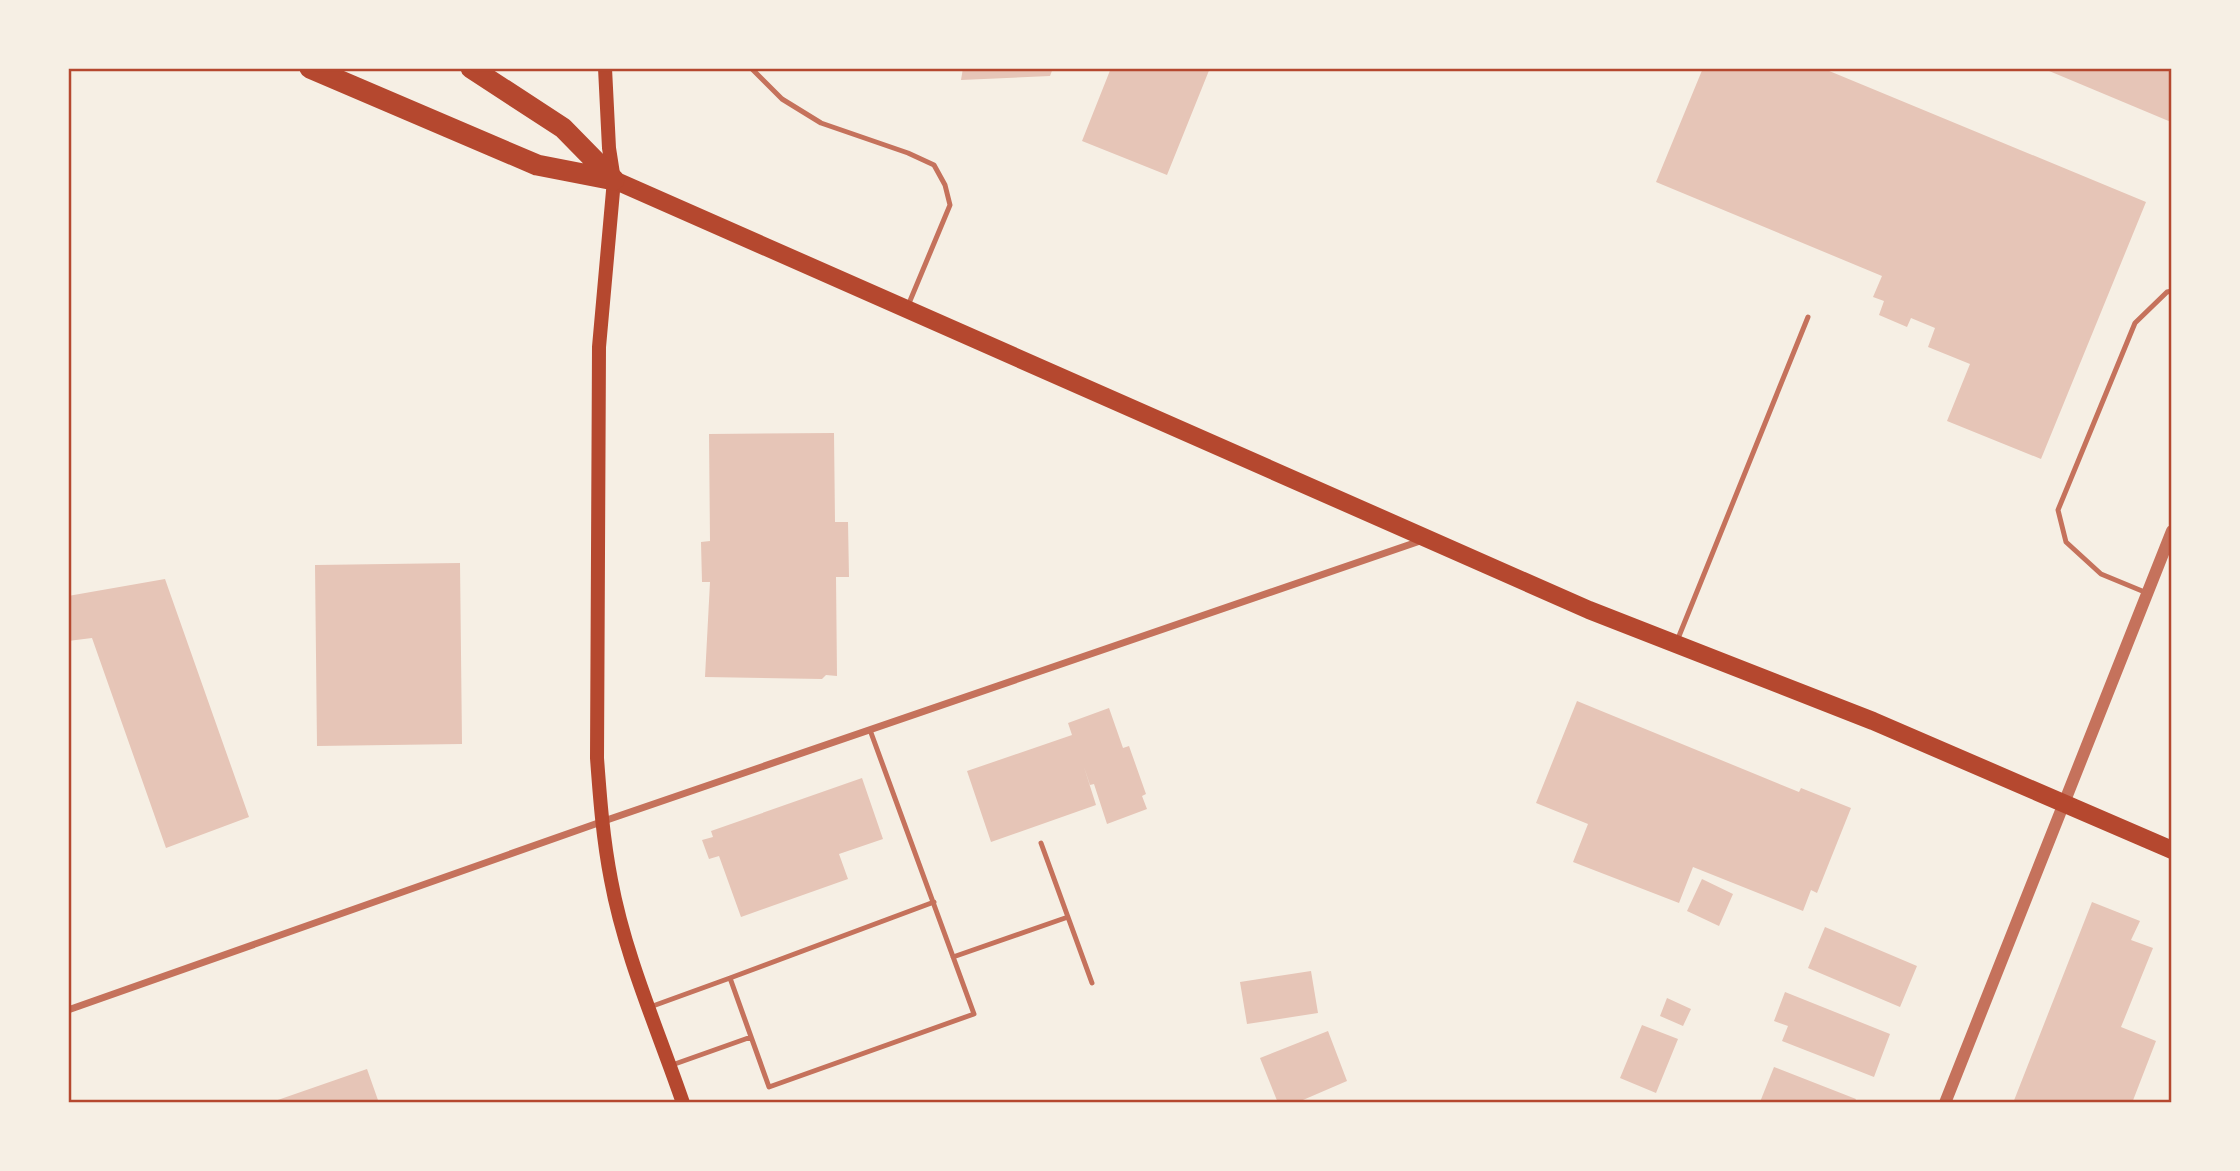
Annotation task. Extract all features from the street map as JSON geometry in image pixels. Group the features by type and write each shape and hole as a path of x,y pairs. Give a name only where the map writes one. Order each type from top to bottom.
{"highway":[{"path":"310,68 537,165 614,180"},
{"path":"471,68 563,128 614,180"}],"main road":[{"path":"605,68 609,148 614,180 599,348 597,758 601,822 611,882 629,949 683,1103"},
{"path":"614,180 1589,610 1873,721 2172,850"}],"street":[{"path":"1945,1103 2172,531"},
{"path":"68,1010 601,822 1426,539"}],"lane":[{"path":"751,68 782,99 821,122 934,165 945,185 950,205 906,309"},
{"path":"2147,593 2101,574 2066,542 2058,510 2136,323 2167,292 2172,291"},
{"path":"1676,644 1808,317"},
{"path":"730,978 769,1087 974,1014 870,730"},
{"path":"1041,843 1092,983"},
{"path":"650,1007 934,902"},
{"path":"953,957 1068,917"},
{"path":"670,1066 751,1037"}],"building":[{"path":"963,68 1053,68 1050,76 961,80"},
{"path":"1111,68 1210,68 1167,175 1082,141"},
{"path":"1703,68 1822,68 2146,202 2041,459 1947,421 1970,364 1928,347 1935,328 1911,318 1907,327 1879,315 1884,301 1873,297 1882,276 1656,182"},
{"path":"2042,68 2172,68 2172,120 2171,122"},
{"path":"834,433 835,522 848,522 849,577 836,577 837,676 826,675 822,679 705,677 710,582 702,582 701,542 710,541 709,434"},
{"path":"460,563 462,744 317,746 315,565"},
{"path":"165,579 249,817 166,848 92,638 68,641 68,596"},
{"path":"1577,701 1799,792 1801,788 1851,808 1817,893 1811,890 1803,911 1693,867 1679,903 1573,862 1588,824 1536,803"},
{"path":"1109,708 1123,748 1129,746 1146,794 1142,796 1147,809 1107,824 1094,784 1090,785 1084,767 1096,805 991,842 967,771 1072,735 1068,723"},
{"path":"862,778 883,839 839,854 848,879 741,917 719,856 709,859 702,840 713,837 711,831"},
{"path":"1702,879 1733,894 1719,926 1687,911"},
{"path":"2092,902 2140,921 2131,940 2153,948 2121,1027 2156,1041 2132,1103 2013,1103"},
{"path":"1825,927 1917,966 1900,1007 1808,968"},
{"path":"1311,971 1318,1013 1247,1024 1240,982"},
{"path":"1785,992 1890,1034 1874,1077 1782,1041 1788,1026 1774,1021"},
{"path":"1667,998 1691,1009 1683,1026 1660,1016"},
{"path":"1642,1025 1678,1039 1656,1093 1620,1078"},
{"path":"1328,1031 1347,1081 1296,1103 1278,1103 1260,1058"},
{"path":"1774,1067 1856,1099 1854,1103 1760,1102"},
{"path":"367,1069 379,1103 272,1103 272,1102"}]}
